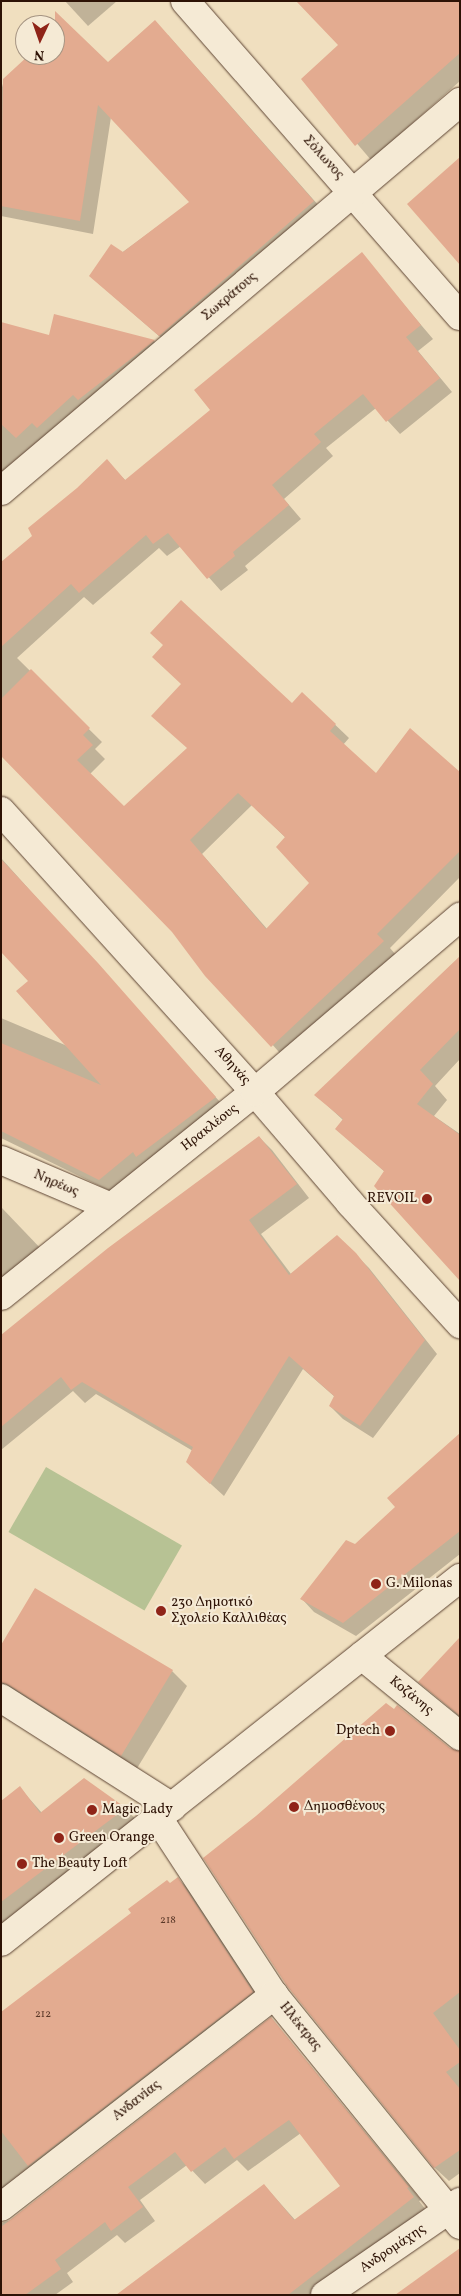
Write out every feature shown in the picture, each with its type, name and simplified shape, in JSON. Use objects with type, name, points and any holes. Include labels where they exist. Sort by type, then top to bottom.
[{"type":"street","name":"Σόλωνος","points":[[185,1],[354,192],[460,316]]},
{"type":"street","name":"Σωκράτους","points":[[1,491],[460,102]]},
{"type":"street","name":"Αθηνάς","points":[[1,811],[256,1092],[350,1203],[460,1324]]},
{"type":"street","name":"Ηρακλέους","points":[[1,1296],[256,1092],[460,917]]},
{"type":"street","name":"Νηρέως","points":[[1,1160],[111,1207]]},
{"type":"street","points":[[1,1942],[460,1578]]},
{"type":"street","name":"Κοζάνης","points":[[362,1656],[460,1736]]},
{"type":"street","points":[[1,1698],[165,1812]]},
{"type":"street","name":"Ηλέκτρας","points":[[165,1812],[274,1995],[456,2212]]},
{"type":"street","name":"Ανδανiας","points":[[1,2207],[274,1995]]},
{"type":"street","name":"Ανδρομάχης","points":[[325,2295],[456,2212]]},
{"type":"green space","points":[[46,1467],[182,1546],[144,1610],[8,1532]]},
{"type":"building","points":[[296,1],[460,1],[460,53],[355,146],[301,79],[338,45]]},
{"type":"building","points":[[155,20],[314,201],[159,336],[89,276],[111,244],[123,252],[189,202],[98,105],[80,221],[1,206],[3,79],[18,65],[65,65],[65,21],[108,62]]},
{"type":"building","points":[[460,157],[460,265],[407,204]]},
{"type":"building","points":[[362,252],[421,325],[406,337],[440,378],[386,422],[363,394],[314,434],[321,442],[272,485],[289,505],[233,552],[235,556],[207,579],[168,533],[153,544],[146,535],[79,593],[71,584],[1,647],[1,562],[32,536],[28,528],[77,488],[107,459],[125,480],[210,410],[194,390]]},
{"type":"building","points":[[54,314],[155,340],[78,400],[73,395],[37,428],[32,423],[16,438],[1,424],[1,322],[49,335]]},
{"type":"building","points":[[181,600],[292,703],[302,692],[336,724],[330,731],[376,773],[410,728],[460,772],[460,851],[377,934],[384,941],[271,1047],[205,976],[172,932],[1,756],[1,699],[31,669],[90,728],[83,735],[93,745],[77,760],[124,806],[187,748],[151,716],[181,684],[152,657],[163,645],[150,633]],"holes":[[[238,793],[285,837],[276,847],[309,883],[266,929],[190,840]]]},
{"type":"building","points":[[1,859],[98,963],[216,1097],[136,1157],[133,1152],[99,1180],[1,1131],[1,1043],[101,1085],[16,991],[28,981],[1,952]]},
{"type":"building","points":[[460,956],[460,1029],[420,1070],[433,1084],[417,1104],[460,1135],[460,1281],[374,1186],[384,1171],[335,1129],[343,1119],[314,1095]]},
{"type":"building","points":[[259,1136],[297,1184],[249,1220],[289,1275],[337,1235],[356,1253],[425,1340],[360,1426],[329,1406],[334,1396],[289,1356],[210,1484],[186,1462],[193,1447],[82,1382],[71,1390],[61,1377],[1,1427],[1,1335],[108,1248]]},
{"type":"building","points":[[460,1433],[460,1531],[343,1623],[300,1599],[346,1540],[355,1544],[395,1507],[387,1498]]},
{"type":"building","points":[[35,1588],[173,1670],[121,1756],[9,1685],[1,1682],[1,1645]]},
{"type":"building","points":[[460,1637],[460,1716],[418,1682]]},
{"type":"building","points":[[386,1703],[394,1709],[397,1705],[450,1748],[460,1751],[460,1992],[433,2013],[460,2050],[460,2062],[446,2072],[460,2089],[460,2150],[434,2168],[287,1986],[203,1858],[256,1816]]},
{"type":"building","points":[[84,1778],[126,1808],[1,1902],[1,1801],[20,1786],[40,1813]]},
{"type":"building","points":[[178,1877],[253,1992],[28,2166],[1,2131],[1,2012],[131,1913],[128,1909],[167,1880],[170,1883]]},
{"type":"building","points":[[271,2017],[409,2187],[407,2188],[414,2197],[288,2295],[116,2295],[264,2184],[294,2220],[340,2186],[289,2120],[234,2159],[225,2147],[191,2172],[175,2152],[128,2187],[143,2207],[111,2231],[105,2222],[55,2260],[61,2269],[25,2295],[1,2295],[1,2227]]},
{"type":"building","points":[[460,2248],[460,2295],[395,2295]]},
{"type":"place","name":"REVOIL","points":[[427,1199]]},
{"type":"place","name":"G. Milonas","points":[[376,1584]]},
{"type":"place","name":"23ο Δημοτικό Σχολείο Καλλιθέας","points":[[161,1611]]},
{"type":"place","name":"Dptech","points":[[390,1731]]},
{"type":"place","name":"Δημοσθένους","points":[[294,1807]]},
{"type":"place","name":"Magic Lady","points":[[92,1810]]},
{"type":"place","name":"Green Orange","points":[[59,1838]]},
{"type":"place","name":"The Beauty Loft","points":[[22,1864]]}]
